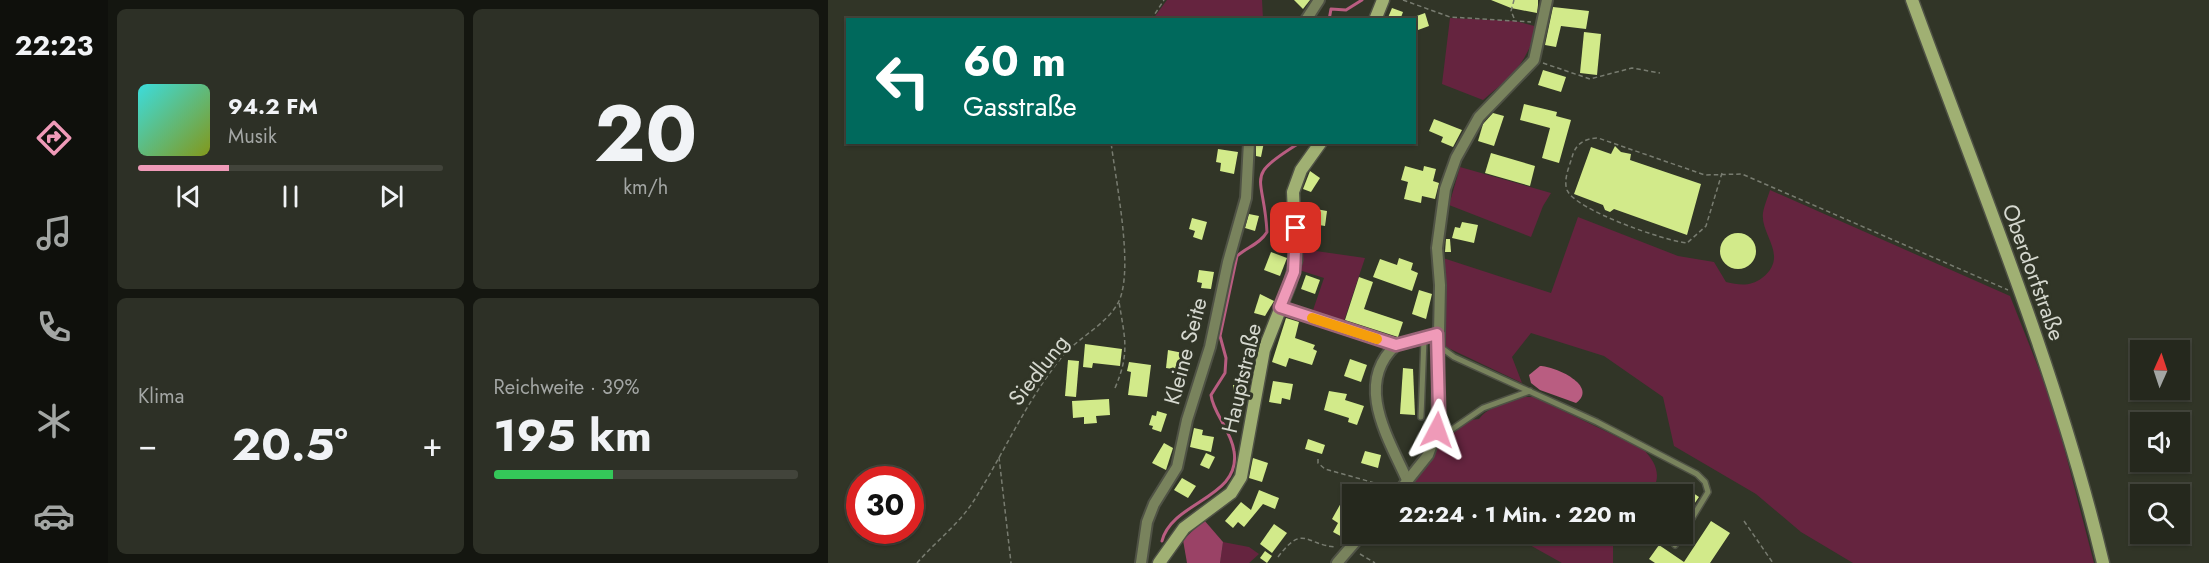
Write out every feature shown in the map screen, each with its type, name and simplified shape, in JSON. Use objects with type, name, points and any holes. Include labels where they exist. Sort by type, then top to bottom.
[{"type":"street","points":[[1307,18],[1319,0]]},
{"type":"street","points":[[1376,18],[1383,0]]},
{"type":"street","points":[[1406,484],[1434,442],[1439,412],[1438,230],[1450,174],[1479,117],[1534,60],[1544,24],[1547,0]]},
{"type":"street","name":"Oberdorfstraße","points":[[1912,0],[2061,406],[2085,488],[2103,563]]},
{"type":"street","name":"Kleine Seite","points":[[1141,563],[1147,522],[1154,504],[1177,467],[1187,420],[1210,347],[1228,262],[1246,198],[1250,144]]},
{"type":"street","name":"Hauptstraße","points":[[1160,563],[1184,528],[1237,486],[1264,350],[1296,260],[1293,192],[1296,181],[1320,144]]},
{"type":"street","points":[[1280,307],[1396,345]]},
{"type":"street","points":[[1400,484],[1375,399],[1378,372],[1387,353],[1396,345],[1425,337],[1437,340]]},
{"type":"street","points":[[1338,563],[1353,544]]},
{"type":"lane","points":[[1421,417],[1425,337]]},
{"type":"lane","points":[[1437,340],[1454,357],[1598,422],[1697,474],[1705,482],[1708,492],[1693,517]]},
{"type":"lane","points":[[1434,442],[1483,408],[1531,391]]},
{"type":"lane","points":[[1419,451],[1421,464]]},
{"type":"path","points":[[1152,18],[1164,0]]},
{"type":"path","points":[[1403,0],[1450,17],[1514,19],[1544,24]]},
{"type":"path","points":[[1514,0],[1511,11],[1514,19]]},
{"type":"path","points":[[1534,60],[1590,79],[1632,68],[1660,73]]},
{"type":"path","points":[[1722,173],[1706,226],[1687,243],[1599,215],[1571,197],[1565,184],[1575,150],[1585,140],[1591,138],[1705,175],[1722,173],[1742,174],[2002,290],[2018,292]]},
{"type":"path","points":[[1111,144],[1121,219],[1124,276],[1119,301],[1126,348],[1123,371],[1115,388]]},
{"type":"path","name":"Siedlung","points":[[917,563],[972,504],[1021,416],[1063,356],[1105,319],[1119,301]]},
{"type":"path","points":[[999,456],[1011,563]]},
{"type":"path","points":[[1318,459],[1318,463],[1325,469],[1383,484]]},
{"type":"path","points":[[1743,521],[1773,563]]},
{"type":"path","points":[[1278,556],[1290,541],[1309,539],[1330,547],[1350,548],[1375,563]]},
{"type":"shaded area","points":[[1167,0],[1262,0],[1263,18],[1154,18]]},
{"type":"shaded area","points":[[1450,18],[1515,21],[1538,27],[1528,51],[1517,68],[1483,100],[1442,84]]},
{"type":"shaded area","points":[[1460,167],[1551,193],[1543,206],[1531,237],[1449,205]]},
{"type":"shaded area","points":[[1770,190],[2010,296],[2053,405],[2094,563],[1853,563],[1801,532],[1756,494],[1674,446],[1663,397],[1604,356],[1531,333],[1512,357],[1522,383],[1444,346],[1443,258],[1551,293],[1578,217],[1678,256],[1714,262],[1726,282],[1749,284],[1762,278],[1774,262],[1772,246],[1763,221]]},
{"type":"shaded area","points":[[1302,249],[1365,258],[1342,327],[1311,316],[1324,278],[1299,270]]},
{"type":"shaded area","points":[[1540,366],[1555,369],[1572,378],[1579,384],[1582,397],[1576,403],[1540,390],[1531,383],[1529,375]]},
{"type":"shaded area","points":[[1525,397],[1534,397],[1643,449],[1655,465],[1656,484],[1409,484],[1435,445],[1445,435],[1466,421],[1479,419],[1488,411]]},
{"type":"shaded area","points":[[1204,520],[1223,542],[1220,563],[1187,563],[1183,540]]},
{"type":"shaded area","points":[[1223,542],[1249,547],[1259,554],[1249,563],[1220,563]]},
{"type":"shaded area","points":[[1528,544],[1614,544],[1613,563],[1562,563]]},
{"type":"building","points":[[1294,0],[1310,0],[1303,9]]},
{"type":"building","points":[[1491,0],[1538,0],[1537,13],[1511,8]]},
{"type":"building","points":[[1553,7],[1589,11],[1586,29],[1561,26],[1556,47],[1545,45]]},
{"type":"building","points":[[1392,8],[1403,12],[1401,18],[1388,18]]},
{"type":"building","points":[[1425,13],[1429,26],[1418,30],[1414,17]]},
{"type":"building","points":[[1584,32],[1601,34],[1597,75],[1580,73]]},
{"type":"building","points":[[1543,70],[1566,77],[1561,92],[1538,85]]},
{"type":"building","points":[[1524,104],[1557,112],[1556,116],[1571,120],[1559,163],[1542,158],[1550,128],[1520,120]]},
{"type":"building","points":[[1493,113],[1504,116],[1494,146],[1478,141],[1483,124]]},
{"type":"building","points":[[1434,119],[1462,130],[1453,147],[1441,142],[1443,137],[1429,131]]},
{"type":"building","points":[[1256,144],[1264,144],[1261,157],[1256,156]]},
{"type":"building","points":[[1615,146],[1621,152],[1631,154],[1630,160],[1701,184],[1687,235],[1614,209],[1610,212],[1605,210],[1603,205],[1574,194],[1591,147],[1611,154]]},
{"type":"building","points":[[1218,149],[1238,152],[1234,174],[1220,171],[1221,163],[1216,162]]},
{"type":"building","points":[[1491,153],[1535,166],[1530,186],[1485,173]]},
{"type":"building","points":[[1405,166],[1423,171],[1424,166],[1436,169],[1433,181],[1439,183],[1435,199],[1422,196],[1421,203],[1404,199],[1408,182],[1401,180]]},
{"type":"building","points":[[1310,171],[1320,178],[1311,192],[1303,189]]},
{"type":"building","points":[[1316,209],[1327,211],[1325,226],[1313,224]]},
{"type":"building","points":[[1249,214],[1259,216],[1255,231],[1245,228]]},
{"type":"building","points":[[1192,218],[1207,222],[1202,240],[1193,237],[1195,231],[1189,229]]},
{"type":"building","points":[[1462,222],[1478,225],[1474,243],[1452,238],[1455,227],[1460,228]]},
{"type":"building","points":[[1738,233],[1750,239],[1756,251],[1750,263],[1738,269],[1726,263],[1720,251],[1726,239]]},
{"type":"building","points":[[1446,239],[1450,239],[1451,252],[1445,252]]},
{"type":"building","points":[[1271,252],[1287,258],[1280,276],[1264,270]]},
{"type":"building","points":[[1399,258],[1413,263],[1411,270],[1418,273],[1412,291],[1373,277],[1380,259],[1397,265]]},
{"type":"building","points":[[1199,270],[1214,272],[1211,289],[1201,288],[1202,283],[1197,282]]},
{"type":"building","points":[[1306,275],[1320,280],[1315,294],[1301,289]]},
{"type":"building","points":[[1359,277],[1373,282],[1364,309],[1403,322],[1398,337],[1345,320]]},
{"type":"building","points":[[1419,290],[1432,294],[1426,319],[1412,314]]},
{"type":"building","points":[[1260,294],[1274,301],[1265,316],[1254,313]]},
{"type":"building","points":[[1286,318],[1299,322],[1295,338],[1315,345],[1313,349],[1317,351],[1312,365],[1289,358],[1286,367],[1272,362]]},
{"type":"building","points":[[1085,344],[1122,349],[1120,366],[1093,363],[1092,368],[1083,367]]},
{"type":"building","points":[[1168,350],[1183,353],[1180,370],[1166,368]]},
{"type":"building","points":[[1350,359],[1367,365],[1361,382],[1344,376]]},
{"type":"building","points":[[1068,360],[1079,361],[1076,397],[1065,396]]},
{"type":"building","points":[[1129,362],[1151,365],[1147,397],[1128,395],[1131,372],[1127,371]]},
{"type":"building","points":[[1403,368],[1413,369],[1415,415],[1400,414]]},
{"type":"building","points":[[1273,381],[1293,384],[1290,400],[1282,398],[1281,404],[1269,402]]},
{"type":"building","points":[[1233,385],[1246,385],[1246,404],[1233,404]]},
{"type":"building","points":[[1329,391],[1347,394],[1345,400],[1364,406],[1357,425],[1348,422],[1349,418],[1324,410]]},
{"type":"building","points":[[1109,399],[1110,415],[1096,416],[1097,423],[1084,424],[1084,417],[1073,418],[1072,401]]},
{"type":"building","points":[[1157,411],[1167,414],[1161,432],[1152,429],[1153,426],[1149,425],[1152,415],[1156,416]]},
{"type":"building","points":[[1194,428],[1203,430],[1202,435],[1214,437],[1211,452],[1190,447]]},
{"type":"building","points":[[1308,439],[1325,445],[1322,454],[1305,449]]},
{"type":"building","points":[[1164,443],[1173,448],[1166,470],[1152,463]]},
{"type":"building","points":[[1365,451],[1381,455],[1378,468],[1361,463]]},
{"type":"building","points":[[1206,453],[1215,457],[1209,469],[1200,465]]},
{"type":"building","points":[[1253,458],[1268,463],[1262,482],[1249,478]]},
{"type":"building","points":[[1182,478],[1196,486],[1188,498],[1174,490]]},
{"type":"building","points":[[1259,490],[1279,498],[1275,509],[1263,504],[1244,527],[1238,522],[1233,528],[1225,521],[1241,502],[1251,510]]},
{"type":"building","points":[[1693,493],[1699,497],[1693,506]]},
{"type":"building","points":[[1342,504],[1342,537],[1333,532],[1338,523],[1332,519]]},
{"type":"building","points":[[1711,521],[1730,533],[1710,563],[1655,563],[1649,559],[1659,545],[1684,562]]},
{"type":"building","points":[[1274,524],[1287,533],[1272,553],[1260,544]]},
{"type":"building","points":[[1265,551],[1272,556],[1267,563],[1260,558]]},
{"type":"waterway","points":[[1329,18],[1331,9],[1346,10],[1362,0]]},
{"type":"waterway","points":[[1162,541],[1168,528],[1179,517],[1217,490],[1228,479],[1234,467],[1232,443],[1212,402],[1211,395],[1225,373],[1226,358],[1220,336],[1237,256],[1261,240],[1267,232],[1261,178],[1270,163],[1298,144]]},
{"type":"slow traffic","points":[[1312,318],[1377,339]]},
{"type":"route","points":[[1296,228],[1294,272],[1280,307],[1396,345],[1437,334],[1439,412],[1437,430]]}]
